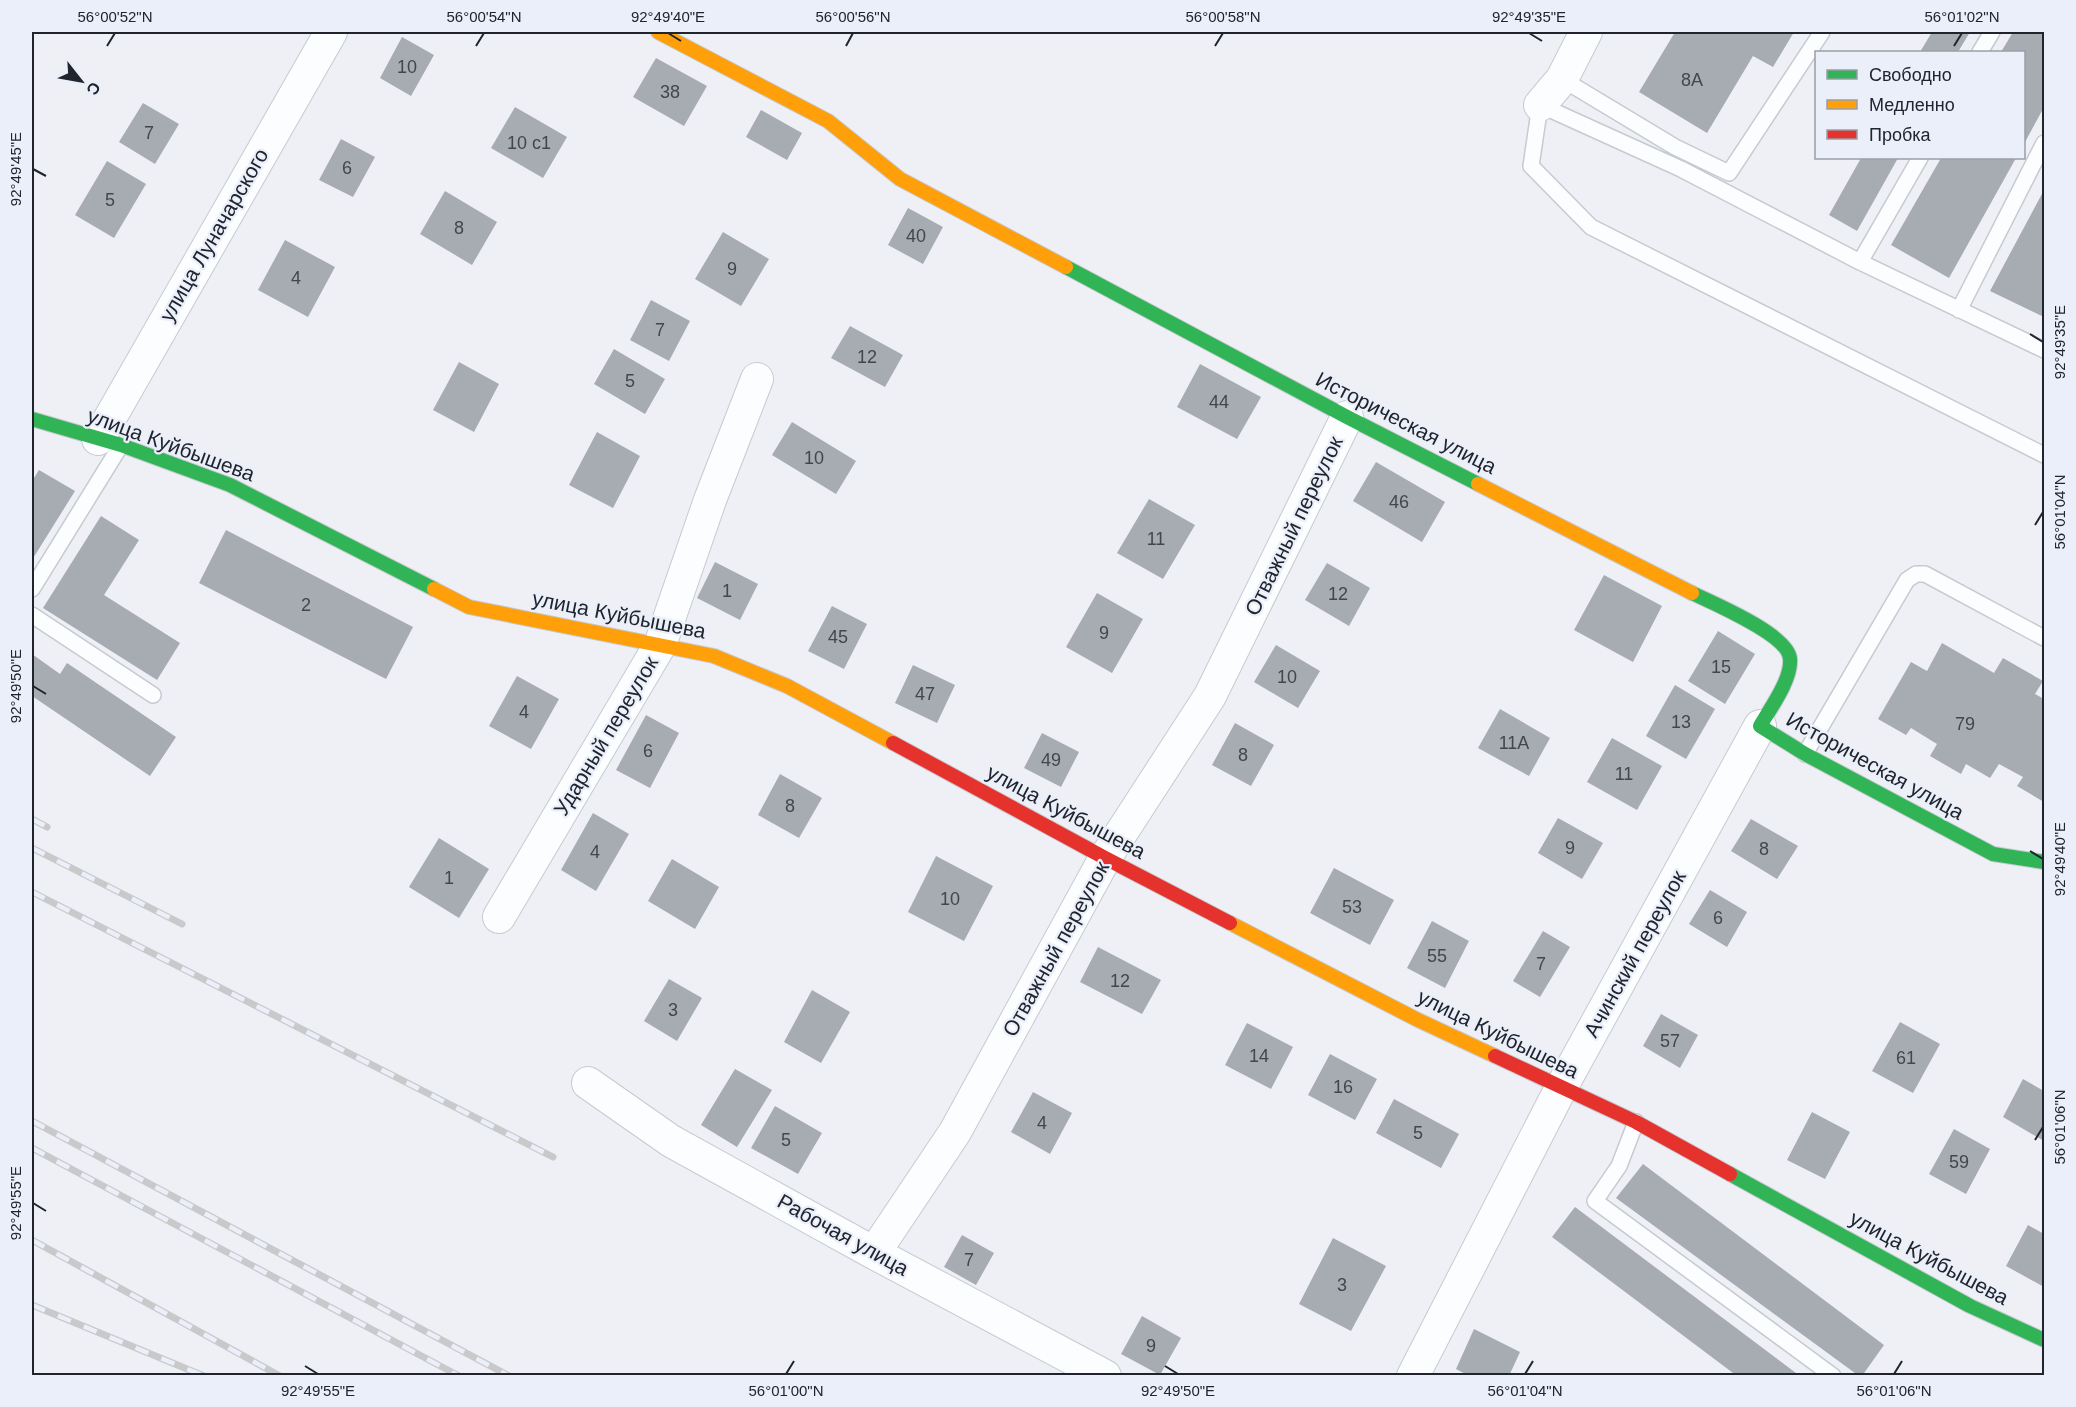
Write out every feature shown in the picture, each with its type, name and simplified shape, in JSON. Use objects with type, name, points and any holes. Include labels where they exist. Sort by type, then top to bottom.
[{"type":"street","name":"улица Луначарского","points":[[109,442],[331,32]]},
{"type":"street","name":"Историческая улица","points":[[658,32],[828,121],[900,179],[1347,417],[1765,630],[1790,654],[1791,669],[1760,726],[1805,754],[1993,854],[2044,862]]},
{"type":"street","points":[[1540,105],[1562,79],[1586,32]]},
{"type":"street","name":"Ударный переулок","points":[[499,916],[660,645],[710,500],[756,379]]},
{"type":"street","name":"Отважный переулок","points":[[874,1253],[955,1132],[1105,858],[1210,696],[1347,417]]},
{"type":"street","name":"улица Куйбышева","points":[[32,419],[109,442],[230,485],[469,607],[714,656],[787,686],[1105,858],[1418,1020],[1636,1122],[1970,1306],[2044,1340]]},
{"type":"street","name":"Ачинский переулок","points":[[1413,1376],[1561,1088],[1760,726]]},
{"type":"street","name":"Рабочая улица","points":[[588,1083],[671,1141],[874,1253],[1105,1376]]},
{"type":"lane","points":[[1562,79],[1675,147],[1729,173],[1822,32]]},
{"type":"lane","points":[[1981,51],[1992,32]]},
{"type":"lane","points":[[2044,350],[1860,262],[1681,169],[1540,105],[1532,166],[1591,227],[2044,455]]},
{"type":"lane","points":[[1959,310],[2044,143]]},
{"type":"lane","points":[[1860,262],[1919,159]]},
{"type":"lane","points":[[32,589],[109,442]]},
{"type":"lane","points":[[1805,754],[1907,580],[1916,574],[1925,574],[2044,638]]},
{"type":"lane","points":[[32,615],[153,695]]},
{"type":"lane","points":[[1636,1122],[1619,1166],[1595,1201],[1833,1376]]},
{"type":"building","points":[[1675,32],[1794,32],[1773,67],[1753,56],[1707,133],[1639,92]]},
{"type":"building","points":[[1932,32],[1970,32],[1959,51],[1921,51]]},
{"type":"building","points":[[2013,32],[2044,32],[2044,107],[2025,142],[2025,51],[2002,51]]},
{"type":"building","points":[[402,37],[434,55],[411,96],[380,78]]},
{"type":"building","points":[[656,58],[707,86],[684,126],[633,97]]},
{"type":"building","points":[[143,103],[179,124],[155,164],[119,142]]},
{"type":"building","points":[[515,107],[567,137],[543,178],[491,148]]},
{"type":"building","points":[[761,110],[802,133],[787,160],[746,137]]},
{"type":"building","points":[[341,139],[375,157],[353,197],[319,180]]},
{"type":"building","points":[[1860,159],[1897,159],[1857,231],[1829,215]]},
{"type":"building","points":[[1940,159],[2015,159],[1949,278],[1891,245]]},
{"type":"building","points":[[107,161],[146,184],[114,238],[75,215]]},
{"type":"building","points":[[2044,190],[2044,317],[1990,291]]},
{"type":"building","points":[[445,191],[497,222],[472,265],[420,234]]},
{"type":"building","points":[[908,208],[943,227],[923,264],[888,245]]},
{"type":"building","points":[[723,232],[769,259],[741,306],[695,279]]},
{"type":"building","points":[[285,240],[335,267],[308,317],[258,290]]},
{"type":"building","points":[[651,300],[690,321],[669,361],[630,340]]},
{"type":"building","points":[[850,326],[903,355],[885,387],[831,358]]},
{"type":"building","points":[[614,349],[665,379],[645,414],[594,384]]},
{"type":"building","points":[[459,362],[499,384],[474,432],[433,410]]},
{"type":"building","points":[[1200,364],[1261,397],[1237,439],[1177,407]]},
{"type":"building","points":[[792,422],[856,461],[836,494],[772,455]]},
{"type":"building","points":[[597,432],[640,456],[613,508],[569,485]]},
{"type":"building","points":[[1376,462],[1445,502],[1422,542],[1353,501]]},
{"type":"building","points":[[39,470],[75,491],[32,560],[32,481]]},
{"type":"building","points":[[1149,499],[1195,525],[1163,579],[1117,553]]},
{"type":"building","points":[[101,516],[139,540],[104,595],[180,643],[157,680],[43,608]]},
{"type":"building","points":[[226,530],[413,627],[386,679],[199,583]]},
{"type":"building","points":[[715,562],[758,584],[740,620],[697,598]]},
{"type":"building","points":[[1327,563],[1370,588],[1349,626],[1305,600]]},
{"type":"building","points":[[1604,575],[1662,606],[1633,662],[1574,630]]},
{"type":"building","points":[[1097,593],[1143,619],[1112,673],[1066,647]]},
{"type":"building","points":[[832,606],[867,624],[844,669],[808,651]]},
{"type":"building","points":[[1718,631],[1755,654],[1725,704],[1688,681]]},
{"type":"building","points":[[1942,643],[1994,673],[2003,658],[2043,681],[2035,694],[2044,699],[2044,802],[2017,786],[2023,777],[1999,764],[1990,778],[1966,764],[1961,774],[1930,756],[1937,744],[1911,728],[1906,735],[1878,719],[1911,662],[1927,671]]},
{"type":"building","points":[[1276,645],[1320,671],[1298,708],[1254,682]]},
{"type":"building","points":[[32,654],[60,674],[67,663],[176,737],[150,776],[32,696]]},
{"type":"building","points":[[913,665],[955,685],[937,723],[895,703]]},
{"type":"building","points":[[517,676],[559,699],[531,749],[489,726]]},
{"type":"building","points":[[1675,685],[1715,709],[1686,759],[1646,736]]},
{"type":"building","points":[[1500,709],[1550,738],[1529,776],[1478,748]]},
{"type":"building","points":[[646,715],[679,733],[650,788],[616,770]]},
{"type":"building","points":[[1235,723],[1274,745],[1251,786],[1212,765]]},
{"type":"building","points":[[1042,733],[1079,752],[1061,787],[1024,768]]},
{"type":"building","points":[[1612,738],[1662,766],[1637,810],[1587,782]]},
{"type":"building","points":[[780,774],[822,798],[799,838],[758,815]]},
{"type":"building","points":[[593,813],[629,834],[596,891],[561,870]]},
{"type":"building","points":[[1558,818],[1603,843],[1582,879],[1538,853]]},
{"type":"building","points":[[1751,819],[1798,846],[1777,879],[1731,851]]},
{"type":"building","points":[[439,838],[489,869],[459,918],[409,887]]},
{"type":"building","points":[[936,856],[993,886],[964,941],[908,912]]},
{"type":"building","points":[[672,859],[719,887],[695,929],[648,901]]},
{"type":"building","points":[[1334,868],[1394,900],[1370,945],[1310,913]]},
{"type":"building","points":[[1710,890],[1747,912],[1727,947],[1689,924]]},
{"type":"building","points":[[1432,921],[1469,941],[1445,988],[1407,968]]},
{"type":"building","points":[[1543,931],[1570,947],[1540,997],[1513,981]]},
{"type":"building","points":[[1098,947],[1161,980],[1142,1014],[1080,982]]},
{"type":"building","points":[[669,979],[702,998],[677,1041],[644,1021]]},
{"type":"building","points":[[812,990],[850,1012],[821,1063],[784,1042]]},
{"type":"building","points":[[1661,1014],[1698,1035],[1680,1068],[1643,1046]]},
{"type":"building","points":[[1900,1022],[1940,1044],[1913,1093],[1872,1071]]},
{"type":"building","points":[[1247,1023],[1293,1047],[1271,1089],[1225,1065]]},
{"type":"building","points":[[1330,1054],[1377,1079],[1355,1120],[1308,1095]]},
{"type":"building","points":[[735,1069],[772,1090],[737,1147],[701,1125]]},
{"type":"building","points":[[2023,1079],[2044,1091],[2044,1141],[2003,1117]]},
{"type":"building","points":[[1033,1092],[1072,1113],[1050,1154],[1011,1132]]},
{"type":"building","points":[[1394,1099],[1459,1134],[1441,1168],[1376,1133]]},
{"type":"building","points":[[775,1106],[822,1133],[798,1174],[751,1148]]},
{"type":"building","points":[[1812,1112],[1850,1132],[1825,1179],[1787,1160]]},
{"type":"building","points":[[1954,1129],[1990,1149],[1966,1194],[1929,1174]]},
{"type":"building","points":[[1643,1164],[1884,1345],[1862,1376],[1616,1198]]},
{"type":"building","points":[[1575,1207],[1800,1376],[1737,1376],[1552,1237]]},
{"type":"building","points":[[2028,1225],[2044,1234],[2044,1287],[2006,1266]]},
{"type":"building","points":[[962,1235],[994,1253],[976,1285],[944,1267]]},
{"type":"building","points":[[1333,1238],[1386,1266],[1351,1331],[1299,1304]]},
{"type":"building","points":[[1142,1316],[1181,1338],[1160,1375],[1121,1354]]},
{"type":"building","points":[[1474,1329],[1520,1352],[1509,1376],[1469,1376],[1456,1369]]},
{"type":"railway","points":[[32,819],[47,827]]},
{"type":"railway","points":[[32,848],[182,924]]},
{"type":"railway","points":[[32,892],[553,1157]]},
{"type":"railway","points":[[32,1121],[509,1376]]},
{"type":"railway","points":[[32,1148],[459,1376]]},
{"type":"railway","points":[[32,1240],[280,1376]]},
{"type":"railway","points":[[32,1305],[204,1376]]},
{"type":"traffic: fast","points":[[1066,267],[1478,484]]},
{"type":"traffic: fast","points":[[32,419],[121,445],[230,485],[434,589]]},
{"type":"traffic: fast","points":[[1692,593],[1764,630],[1786,650],[1790,659],[1788,676],[1780,694],[1760,726],[1805,754],[1993,854],[2044,862]]},
{"type":"traffic: fast","points":[[1730,1174],[1970,1306],[2044,1340]]},
{"type":"traffic: slow","points":[[658,32],[828,121],[900,179],[1066,267]]},
{"type":"traffic: slow","points":[[1478,484],[1692,593]]},
{"type":"traffic: slow","points":[[434,589],[469,607],[714,656],[787,686],[893,743]]},
{"type":"traffic: slow","points":[[1230,923],[1418,1020],[1495,1056]]},
{"type":"traffic: jam","points":[[893,743],[1230,923]]},
{"type":"traffic: jam","points":[[1495,1056],[1636,1122],[1730,1174]]}]
